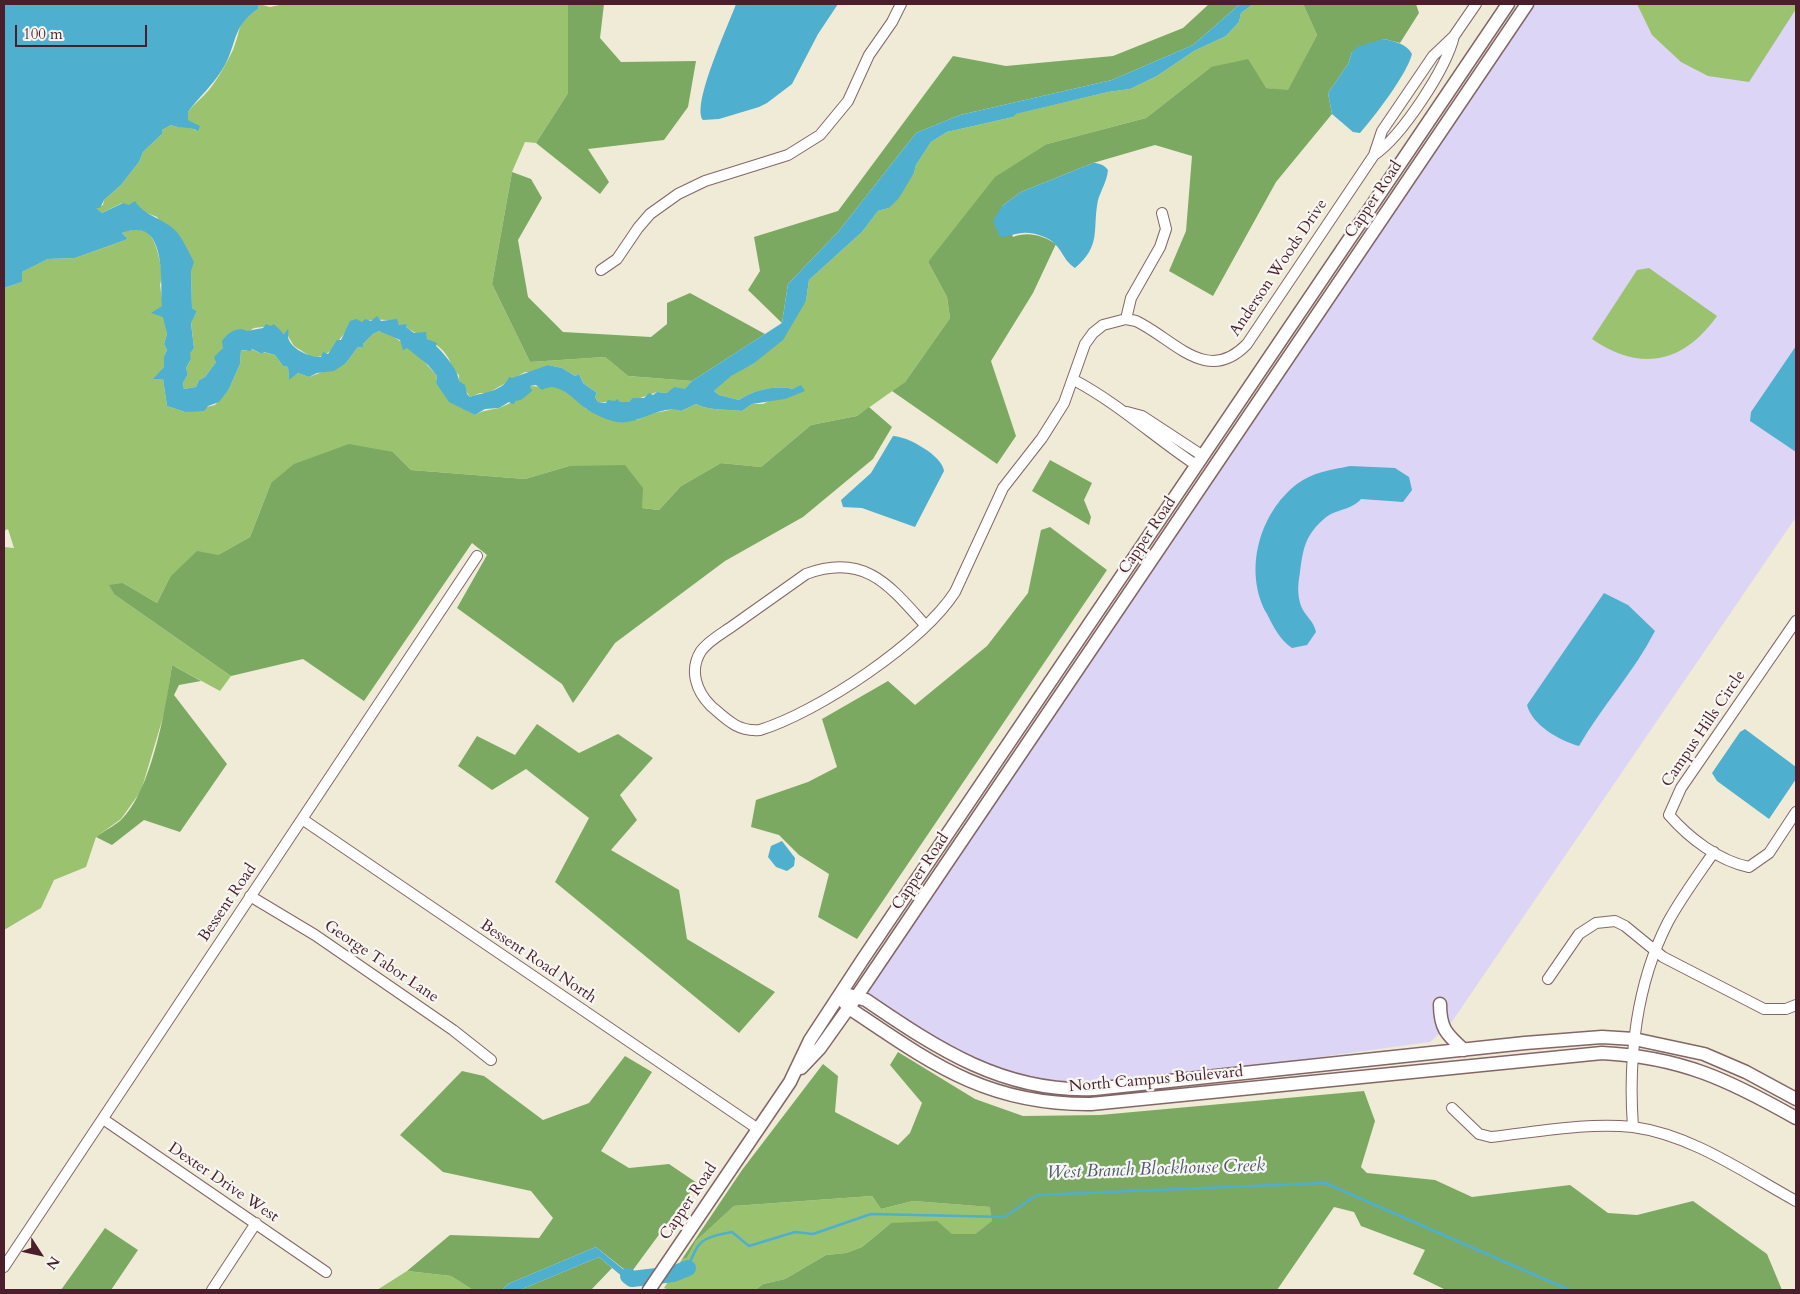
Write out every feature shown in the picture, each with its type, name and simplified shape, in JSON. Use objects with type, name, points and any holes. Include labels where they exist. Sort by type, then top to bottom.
[{"type":"street","points":[[601,270],[617,259],[650,214],[678,194],[705,182],[788,154],[820,135],[848,101],[869,55],[892,22],[901,4]]},
{"type":"street","name":"Anderson Woods Drive","points":[[1126,319],[1149,327],[1193,356],[1206,362],[1227,359],[1238,353],[1247,344],[1374,155],[1382,131],[1433,56],[1454,36],[1476,4]]},
{"type":"street","name":"Capper Road","points":[[790,1082],[810,1040],[839,995],[1508,4]]},
{"type":"street","name":"Capper Road","points":[[650,1290],[790,1082],[820,1048],[858,996],[1527,4]]},
{"type":"street","points":[[926,626],[892,589],[875,576],[842,566],[819,569],[806,574],[709,643],[696,660],[694,674],[702,698],[731,724],[750,731],[760,730],[836,692],[896,651],[926,626],[948,604],[955,592],[1002,488],[1042,438],[1064,403],[1074,380],[1085,344],[1093,333],[1114,320],[1126,319],[1132,298],[1160,247],[1166,229],[1162,214]]},
{"type":"street","points":[[1074,380],[1101,394],[1127,412],[1138,424],[1166,445],[1200,460]]},
{"type":"street","points":[[1127,412],[1142,416],[1172,435],[1200,460]]},
{"type":"street","points":[[1166,445],[1172,435]]},
{"type":"street","name":"Bessent Road","points":[[4,1267],[477,556]]},
{"type":"street","name":"Campus Hills Circle","points":[[1796,621],[1681,788],[1669,815],[1688,834],[1714,852],[1736,864],[1749,867],[1768,853],[1796,812]]},
{"type":"street","name":"Bessent Road North","points":[[302,819],[758,1129]]},
{"type":"street","points":[[1633,1128],[1632,1055],[1642,994],[1655,951],[1668,922],[1714,852]]},
{"type":"street","name":"George Tabor Lane","points":[[250,896],[322,940],[454,1030],[491,1060]]},
{"type":"street","points":[[1548,980],[1579,934],[1596,922],[1615,921],[1663,957],[1764,1009],[1786,1009],[1796,1005]]},
{"type":"street","name":"North Campus Boulevard","points":[[839,995],[858,996],[958,1059],[1019,1082],[1040,1086],[1077,1090],[1602,1037],[1634,1039],[1704,1054],[1746,1072],[1796,1099]]},
{"type":"street","name":"North Campus Boulevard","points":[[839,995],[849,1008],[944,1070],[974,1083],[1035,1102],[1081,1104],[1210,1094],[1582,1054],[1632,1055],[1665,1060],[1709,1073],[1746,1090],[1796,1118]]},
{"type":"street","points":[[1440,1004],[1440,1020],[1446,1034],[1464,1050]]},
{"type":"street","points":[[1207,1077],[1210,1094]]},
{"type":"street","points":[[1014,1096],[1019,1082]]},
{"type":"street","points":[[1452,1108],[1479,1134],[1491,1137],[1582,1127],[1633,1128],[1669,1136],[1701,1148],[1796,1201]]},
{"type":"street","name":"Dexter Drive West","points":[[103,1119],[326,1272]]},
{"type":"street","points":[[212,1290],[256,1223]]},
{"type":"shaded area","points":[[1527,4],[1796,4],[1796,517],[1451,1023],[1430,1042],[1078,1090],[1029,1081],[957,1057],[862,991]]},
{"type":"green space","points":[[259,4],[270,7],[284,4],[568,4],[568,93],[536,143],[525,142],[512,172],[492,284],[530,362],[605,357],[628,376],[692,381],[685,390],[667,393],[657,392],[629,402],[598,402],[595,397],[597,393],[583,383],[579,374],[575,376],[562,368],[548,365],[534,372],[525,372],[488,393],[480,393],[470,397],[459,381],[459,375],[438,346],[406,327],[408,324],[402,326],[392,321],[381,320],[368,320],[352,326],[334,348],[326,354],[313,358],[294,346],[288,336],[271,326],[254,328],[223,348],[216,362],[205,377],[199,380],[196,387],[184,389],[183,383],[188,374],[186,368],[191,359],[189,353],[194,348],[191,322],[197,311],[192,308],[191,271],[157,217],[122,203],[102,213],[95,208],[103,205],[104,200],[121,185],[139,162],[143,152],[162,134],[162,130],[171,125],[197,131],[188,120],[188,112],[216,81],[233,50],[242,23],[258,9]]},
{"type":"green space","points":[[568,4],[604,4],[600,38],[621,62],[696,61],[688,107],[664,140],[588,149],[609,182],[600,194],[536,143],[568,93]]},
{"type":"green space","points":[[1209,4],[1240,4],[1193,45],[1112,80],[960,115],[916,133],[838,232],[788,284],[782,323],[748,290],[760,271],[754,237],[838,211],[953,56],[1006,66],[1113,56],[1183,28]]},
{"type":"green space","points":[[1253,4],[1303,4],[1317,35],[1288,91],[1266,88],[1211,67],[1146,118],[1047,144],[928,262],[947,297],[950,318],[905,382],[857,416],[811,425],[761,467],[721,463],[681,486],[659,510],[642,508],[569,466],[525,479],[411,470],[393,452],[271,483],[250,537],[218,555],[170,577],[157,603],[123,583],[115,595],[231,676],[220,691],[172,665],[166,707],[141,791],[121,819],[96,837],[86,867],[54,880],[41,908],[4,930],[4,547],[14,548],[8,529],[4,531],[4,288],[22,282],[22,272],[48,259],[75,258],[128,239],[122,233],[131,230],[145,231],[156,246],[160,262],[162,276],[160,285],[167,334],[164,344],[167,350],[164,356],[164,367],[154,379],[163,379],[167,406],[185,412],[215,405],[229,389],[240,364],[241,350],[247,351],[251,349],[262,354],[263,352],[275,355],[283,366],[288,367],[289,379],[298,373],[309,377],[346,363],[358,347],[364,348],[363,344],[379,331],[395,338],[411,349],[437,376],[436,383],[444,392],[459,405],[475,415],[499,408],[511,402],[531,390],[530,386],[559,388],[575,398],[586,409],[637,420],[654,413],[675,409],[681,411],[696,404],[712,409],[742,411],[752,404],[763,404],[793,389],[765,389],[739,400],[719,395],[714,391],[731,375],[753,364],[806,301],[809,280],[862,232],[878,211],[889,208],[914,173],[916,165],[931,142],[947,132],[1108,92],[1130,89],[1157,76],[1194,51],[1226,36],[1239,22],[1241,13]]},
{"type":"green space","points":[[1303,4],[1416,4],[1419,13],[1400,43],[1384,39],[1352,52],[1348,64],[1328,93],[1332,114],[1276,182],[1213,296],[1169,271],[1186,231],[1192,156],[1155,145],[1093,163],[1021,192],[1002,206],[1013,237],[1029,234],[1046,238],[1056,244],[1033,293],[991,361],[1016,436],[997,464],[892,391],[905,382],[950,318],[947,297],[928,262],[995,177],[1047,144],[1146,118],[1211,67],[1248,59],[1266,88],[1288,90],[1317,35]]},
{"type":"green space","points":[[1637,4],[1796,4],[1796,9],[1749,82],[1708,76],[1681,62],[1652,35]]},
{"type":"green space","points":[[512,172],[531,179],[542,198],[518,240],[528,297],[563,332],[651,337],[667,324],[667,303],[690,293],[765,334],[692,381],[628,376],[605,357],[530,362],[492,284]]},
{"type":"green space","points":[[1649,268],[1717,316],[1704,332],[1690,344],[1675,353],[1660,358],[1644,359],[1627,356],[1592,339],[1637,270]]},
{"type":"green space","points":[[869,407],[892,427],[873,459],[803,517],[725,561],[615,643],[573,703],[562,684],[457,608],[487,555],[472,543],[364,701],[303,659],[231,676],[115,595],[109,585],[123,583],[157,603],[170,577],[197,551],[218,555],[250,537],[271,483],[294,464],[349,444],[393,452],[411,470],[525,479],[569,466],[625,465],[643,488],[642,508],[659,510],[681,486],[721,463],[761,467],[811,425],[857,416]]},
{"type":"green space","points":[[1050,460],[1092,483],[1084,500],[1091,517],[1089,525],[1032,491]]},
{"type":"green space","points":[[1050,527],[1107,570],[857,939],[818,917],[829,874],[799,855],[779,835],[751,827],[756,800],[808,782],[837,767],[822,719],[888,681],[915,705],[987,646],[1028,593],[1041,530]]},
{"type":"green space","points":[[172,665],[201,681],[179,685],[174,695],[227,764],[180,832],[144,820],[112,845],[96,837],[121,820],[132,806],[141,789],[156,747]]},
{"type":"green space","points":[[537,724],[579,753],[618,734],[653,758],[620,795],[637,820],[611,850],[679,890],[687,939],[775,992],[739,1033],[555,882],[589,818],[526,769],[492,790],[458,766],[477,736],[515,755]]},
{"type":"green space","points":[[898,1052],[975,1099],[1023,1116],[1100,1115],[1364,1091],[1375,1121],[1361,1167],[1367,1173],[1435,1180],[1472,1197],[1570,1185],[1608,1213],[1637,1215],[1693,1201],[1767,1254],[1782,1290],[1446,1290],[1413,1274],[1425,1250],[1361,1226],[1354,1212],[1334,1207],[1277,1290],[755,1290],[763,1284],[785,1279],[826,1255],[846,1253],[862,1247],[891,1223],[937,1221],[952,1234],[975,1234],[992,1221],[990,1207],[913,1201],[881,1209],[872,1196],[734,1206],[696,1241],[687,1258],[682,1259],[742,1170],[823,1064],[838,1076],[835,1112],[898,1145],[910,1133],[922,1103],[890,1065]]},
{"type":"green space","points":[[625,1056],[652,1072],[601,1151],[629,1168],[669,1164],[697,1183],[630,1274],[596,1247],[508,1284],[502,1290],[473,1290],[451,1276],[407,1271],[450,1235],[539,1238],[553,1218],[531,1191],[443,1172],[400,1135],[462,1071],[484,1076],[543,1120],[589,1103]]},
{"type":"green space","points":[[872,1196],[881,1209],[913,1201],[991,1207],[993,1221],[975,1234],[952,1234],[891,1223],[862,1247],[846,1253],[826,1255],[785,1279],[763,1284],[755,1290],[669,1290],[664,1288],[682,1259],[687,1258],[696,1241],[734,1206]]},
{"type":"green space","points":[[105,1228],[138,1250],[111,1290],[61,1290]]},
{"type":"green space","points":[[599,1257],[612,1268],[591,1290],[520,1290]]},
{"type":"green space","points":[[407,1271],[451,1276],[473,1290],[377,1290]]},
{"type":"water","points":[[4,4],[259,4],[258,9],[249,16],[239,30],[222,70],[188,112],[188,120],[200,126],[198,131],[171,125],[162,130],[162,134],[143,152],[139,162],[121,185],[104,200],[100,208],[96,208],[102,213],[123,203],[129,205],[135,201],[148,214],[176,231],[194,262],[191,271],[192,308],[197,311],[191,323],[194,348],[190,353],[191,359],[186,368],[188,374],[183,383],[184,389],[196,387],[199,380],[205,377],[216,362],[214,357],[223,348],[222,341],[227,335],[236,330],[247,331],[263,328],[266,324],[271,326],[274,324],[284,334],[288,329],[288,337],[297,349],[307,354],[321,357],[323,352],[328,354],[337,340],[341,340],[350,321],[356,319],[362,322],[365,319],[371,321],[377,316],[381,321],[397,319],[399,325],[408,324],[406,327],[414,333],[426,332],[427,339],[437,343],[436,346],[457,373],[459,381],[465,385],[467,394],[470,397],[497,389],[509,377],[512,378],[548,365],[562,368],[575,376],[579,374],[583,383],[597,393],[595,397],[598,402],[606,403],[608,400],[615,401],[617,399],[620,402],[629,402],[633,398],[644,398],[649,393],[653,395],[657,392],[667,393],[674,387],[685,389],[692,381],[782,323],[788,284],[838,232],[916,133],[960,115],[1112,80],[1193,45],[1240,4],[1253,4],[1241,13],[1239,22],[1226,36],[1194,51],[1157,76],[1130,89],[1108,92],[947,132],[931,142],[916,165],[914,173],[899,198],[889,208],[878,211],[862,232],[809,280],[806,301],[783,340],[753,364],[731,376],[714,391],[719,395],[739,400],[758,391],[772,388],[793,389],[801,385],[805,391],[785,399],[752,404],[742,411],[712,409],[696,404],[681,411],[665,410],[625,422],[613,421],[596,414],[560,389],[548,388],[542,390],[536,385],[530,386],[532,391],[521,400],[515,401],[515,403],[509,402],[499,408],[485,409],[475,415],[449,402],[436,383],[437,376],[428,365],[407,348],[403,350],[400,340],[379,331],[363,344],[364,348],[358,347],[346,363],[334,371],[317,373],[309,377],[298,373],[289,380],[288,367],[283,366],[275,355],[264,352],[262,354],[252,349],[250,351],[241,350],[240,364],[229,389],[219,402],[208,406],[204,411],[185,412],[167,406],[163,379],[153,379],[164,367],[164,356],[167,350],[164,344],[167,334],[163,317],[151,313],[162,306],[161,267],[154,242],[147,233],[137,230],[122,233],[128,239],[75,258],[48,259],[22,272],[22,282],[4,288]]},
{"type":"water","points":[[736,4],[838,4],[818,34],[792,84],[759,107],[719,119],[703,120],[701,112],[702,98],[706,82]]},
{"type":"water","points":[[1384,39],[1403,45],[1412,54],[1404,72],[1382,106],[1360,133],[1353,132],[1332,114],[1328,93],[1348,64],[1352,52],[1359,46]]},
{"type":"water","points":[[1093,163],[1100,164],[1108,170],[1098,200],[1093,244],[1083,260],[1075,268],[1055,244],[1045,237],[1020,233],[1000,237],[993,221],[1002,206],[1021,192]]},
{"type":"water","points":[[1796,346],[1796,452],[1750,421],[1751,412]]},
{"type":"water","points":[[893,436],[907,439],[931,453],[938,459],[944,471],[915,527],[862,508],[843,507],[841,500],[871,473]]},
{"type":"water","points":[[1350,466],[1395,468],[1409,477],[1412,490],[1403,502],[1361,499],[1353,505],[1329,515],[1313,530],[1304,549],[1298,589],[1301,606],[1316,632],[1307,645],[1292,648],[1277,632],[1260,598],[1256,580],[1256,562],[1264,527],[1284,496],[1297,484],[1316,474]]},
{"type":"water","points":[[1604,593],[1628,605],[1655,631],[1647,646],[1579,746],[1548,731],[1535,719],[1527,705]]},
{"type":"water","points":[[1745,729],[1796,767],[1796,779],[1769,819],[1717,781],[1712,773],[1740,732]]},
{"type":"water","points":[[782,841],[795,858],[794,866],[787,871],[776,867],[768,857],[771,846]]},
{"type":"water","points":[[596,1247],[629,1274],[650,1276],[644,1284],[630,1283],[599,1257],[520,1290],[502,1290],[508,1284]]},
{"type":"waterway","name":"West Branch Blockhouse Creek","points":[[688,1268],[698,1245],[702,1241],[732,1232],[749,1246],[795,1232],[813,1234],[871,1214],[1005,1217],[1037,1195],[1325,1183],[1569,1290]]},
{"type":"waterway","name":"West Branch Blockhouse Creek","points":[[628,1276],[632,1279],[673,1274],[688,1268]]}]
